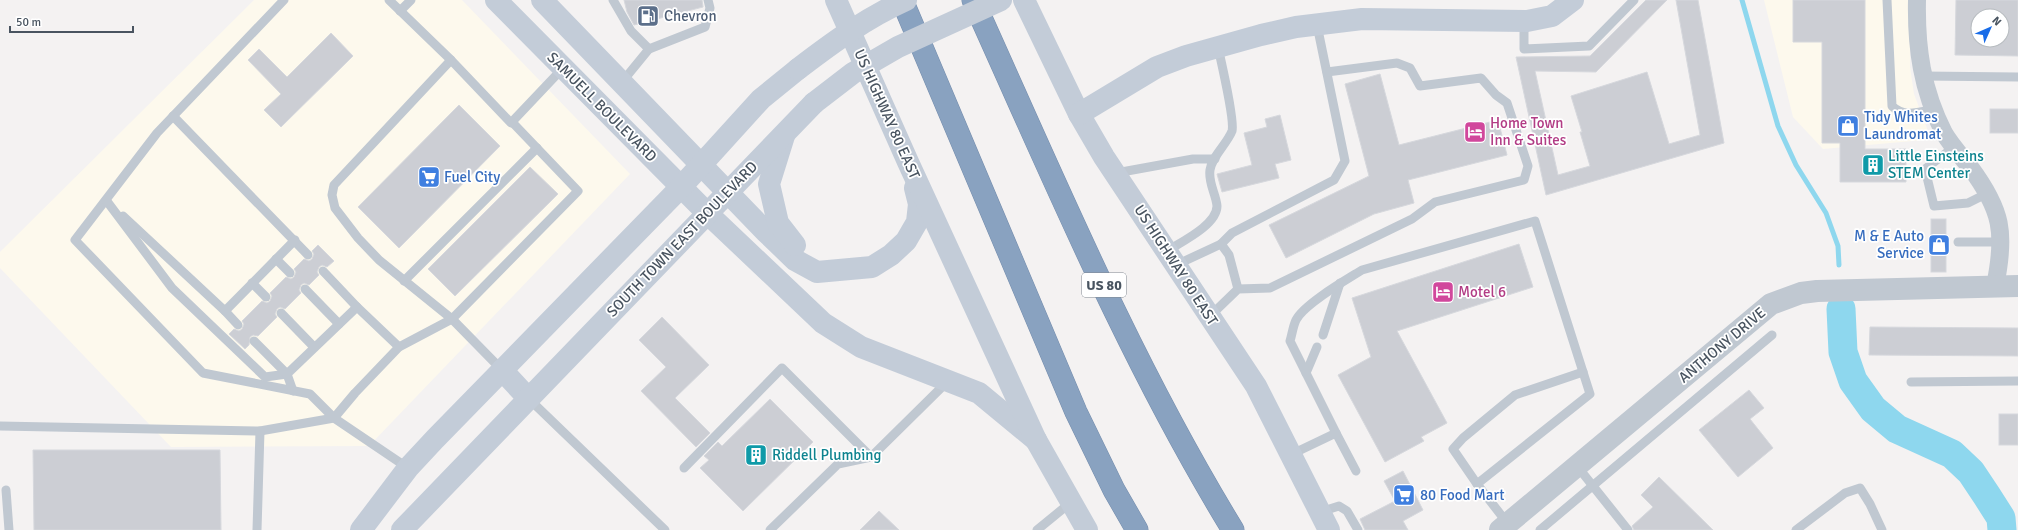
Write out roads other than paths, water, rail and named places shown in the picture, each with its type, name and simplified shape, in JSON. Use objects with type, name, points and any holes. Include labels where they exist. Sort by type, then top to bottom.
[{"type":"highway","points":[[902,0],[1076,412],[1114,490],[1137,530]]},
{"type":"highway","name":"US 80","points":[[973,0],[1090,256],[1152,386],[1196,469],[1233,530]]},
{"type":"main road","name":"SAMUELL BOULEVARD","points":[[496,0],[708,214],[823,323],[862,347],[979,393],[1036,440]]},
{"type":"main road","name":"US HIGHWAY 80 EAST","points":[[836,0],[908,162],[1036,440],[1070,503],[1087,530]]},
{"type":"main road","points":[[361,530],[408,468],[681,186],[761,99],[840,38],[884,10],[906,0]]},
{"type":"main road","name":"SOUTH TOWN EAST BOULEVARD","points":[[402,530],[814,103],[853,73],[898,46],[1001,0]]},
{"type":"main road","name":"US HIGHWAY 80 EAST","points":[[1024,0],[1080,114],[1115,174],[1256,386],[1324,521]]},
{"type":"main road","points":[[1080,114],[1157,67],[1186,56],[1261,35],[1362,19],[1524,21],[1552,16],[1573,0]]},
{"type":"main road","name":"SAMUELL BOULEVARD","points":[[549,2],[622,82],[728,193],[795,260],[817,272],[872,266],[891,255],[906,241],[917,222],[919,204],[908,162]]},
{"type":"main road","points":[[785,133],[770,184],[778,223],[800,251],[838,269]]},
{"type":"main road","points":[[502,370],[528,398]]},
{"type":"street","points":[[1917,0],[1917,30],[1925,86],[1945,134],[1994,203],[2000,229],[2001,259],[1994,286]]},
{"type":"street","name":"ANTHONY DRIVE","points":[[1504,527],[1771,304],[1801,293],[1816,291],[2018,286]]},
{"type":"lane","points":[[284,0],[157,133],[75,240],[203,373],[310,394],[334,418],[408,468]]},
{"type":"lane","points":[[0,426],[260,431],[334,418],[354,393],[399,347],[452,319],[578,191],[451,60],[389,0]]},
{"type":"lane","points":[[400,11],[411,0]]},
{"type":"lane","points":[[613,0],[631,31],[649,50]]},
{"type":"lane","points":[[622,82],[649,50],[705,28],[710,8],[708,0]]},
{"type":"lane","points":[[1524,21],[1524,49],[1589,46],[1634,0]]},
{"type":"lane","points":[[1887,0],[1892,106],[1898,112],[1905,114],[1934,109]]},
{"type":"lane","points":[[1172,258],[1221,244],[1232,233],[1334,180],[1345,161],[1317,25]]},
{"type":"lane","points":[[1172,258],[1212,219],[1217,206],[1210,178],[1210,169],[1233,127],[1218,47]]},
{"type":"lane","points":[[451,60],[334,185],[332,195],[335,208],[344,223],[379,260],[452,319],[502,370]]},
{"type":"lane","points":[[1209,317],[1238,289],[1270,288],[1412,219],[1435,202],[1524,180],[1528,166],[1507,103],[1496,95],[1481,78],[1420,86],[1410,68],[1397,63],[1327,72]]},
{"type":"lane","points":[[512,122],[563,68]]},
{"type":"lane","points":[[1923,76],[2018,77]]},
{"type":"lane","points":[[173,116],[308,255]]},
{"type":"lane","points":[[1954,147],[1925,169],[1934,206],[1968,203],[1988,193]]},
{"type":"lane","points":[[404,281],[537,148]]},
{"type":"lane","points":[[1115,174],[1193,159],[1215,159]]},
{"type":"lane","points":[[106,200],[225,311],[238,325]]},
{"type":"lane","points":[[106,200],[176,292],[265,377],[287,374],[357,307]]},
{"type":"lane","points":[[1356,471],[1290,341],[1296,319],[1315,301],[1340,283],[1362,270],[1535,221],[1590,394],[1477,484]]},
{"type":"lane","points":[[225,311],[295,240]]},
{"type":"lane","points":[[1958,242],[2000,242]]},
{"type":"lane","points":[[1221,244],[1229,255],[1238,289]]},
{"type":"lane","points":[[276,259],[290,273]]},
{"type":"lane","points":[[323,271],[357,307],[399,347]]},
{"type":"lane","points":[[252,283],[266,297]]},
{"type":"lane","points":[[1323,335],[1340,283]]},
{"type":"lane","points":[[305,289],[339,324]]},
{"type":"lane","points":[[281,313],[314,347]]},
{"type":"lane","points":[[1540,530],[1772,335]]},
{"type":"lane","points":[[254,341],[287,374],[293,391]]},
{"type":"lane","points":[[1306,373],[1317,347]]},
{"type":"lane","points":[[684,468],[782,368],[871,457]]},
{"type":"lane","points":[[1504,527],[1477,484],[1452,449],[1515,395],[1583,372]]},
{"type":"lane","points":[[1911,382],[2018,380]]},
{"type":"lane","points":[[770,530],[838,464],[871,457],[948,381]]},
{"type":"lane","points":[[528,398],[665,530]]},
{"type":"lane","points":[[257,530],[260,431]]},
{"type":"lane","points":[[1290,455],[1336,433]]},
{"type":"lane","points":[[1577,466],[1628,530]]},
{"type":"lane","points":[[1796,530],[1845,493],[1860,488],[1870,504],[1882,530]]},
{"type":"lane","points":[[6,490],[9,530]]},
{"type":"lane","points":[[1037,530],[1070,503]]},
{"type":"lane","points":[[1324,521],[1339,506],[1347,511],[1358,530]]},
{"type":"waterway","points":[[1742,0],[1778,126],[1796,165],[1826,213],[1838,246],[1839,265]]},
{"type":"waterway","points":[[1841,309],[1843,352],[1853,381],[1873,409],[1897,429],[1952,454],[1971,472],[1987,496],[2001,518],[2002,530]]},
{"type":"place","name":"Chevron","points":[[648,16]]},
{"type":"place","name":"Tidy Whites Laundromat","points":[[1848,126]]},
{"type":"place","name":"Home Town Inn & Suites","points":[[1475,132]]},
{"type":"place","name":"Little Einsteins STEM Center","points":[[1873,165]]},
{"type":"place","name":"Fuel City","points":[[429,177]]},
{"type":"place","name":"M & E Auto Service","points":[[1939,245]]},
{"type":"place","name":"Motel 6","points":[[1443,292]]},
{"type":"place","name":"Riddell Plumbing","points":[[756,455]]},
{"type":"place","name":"80 Food Mart","points":[[1404,495]]}]
